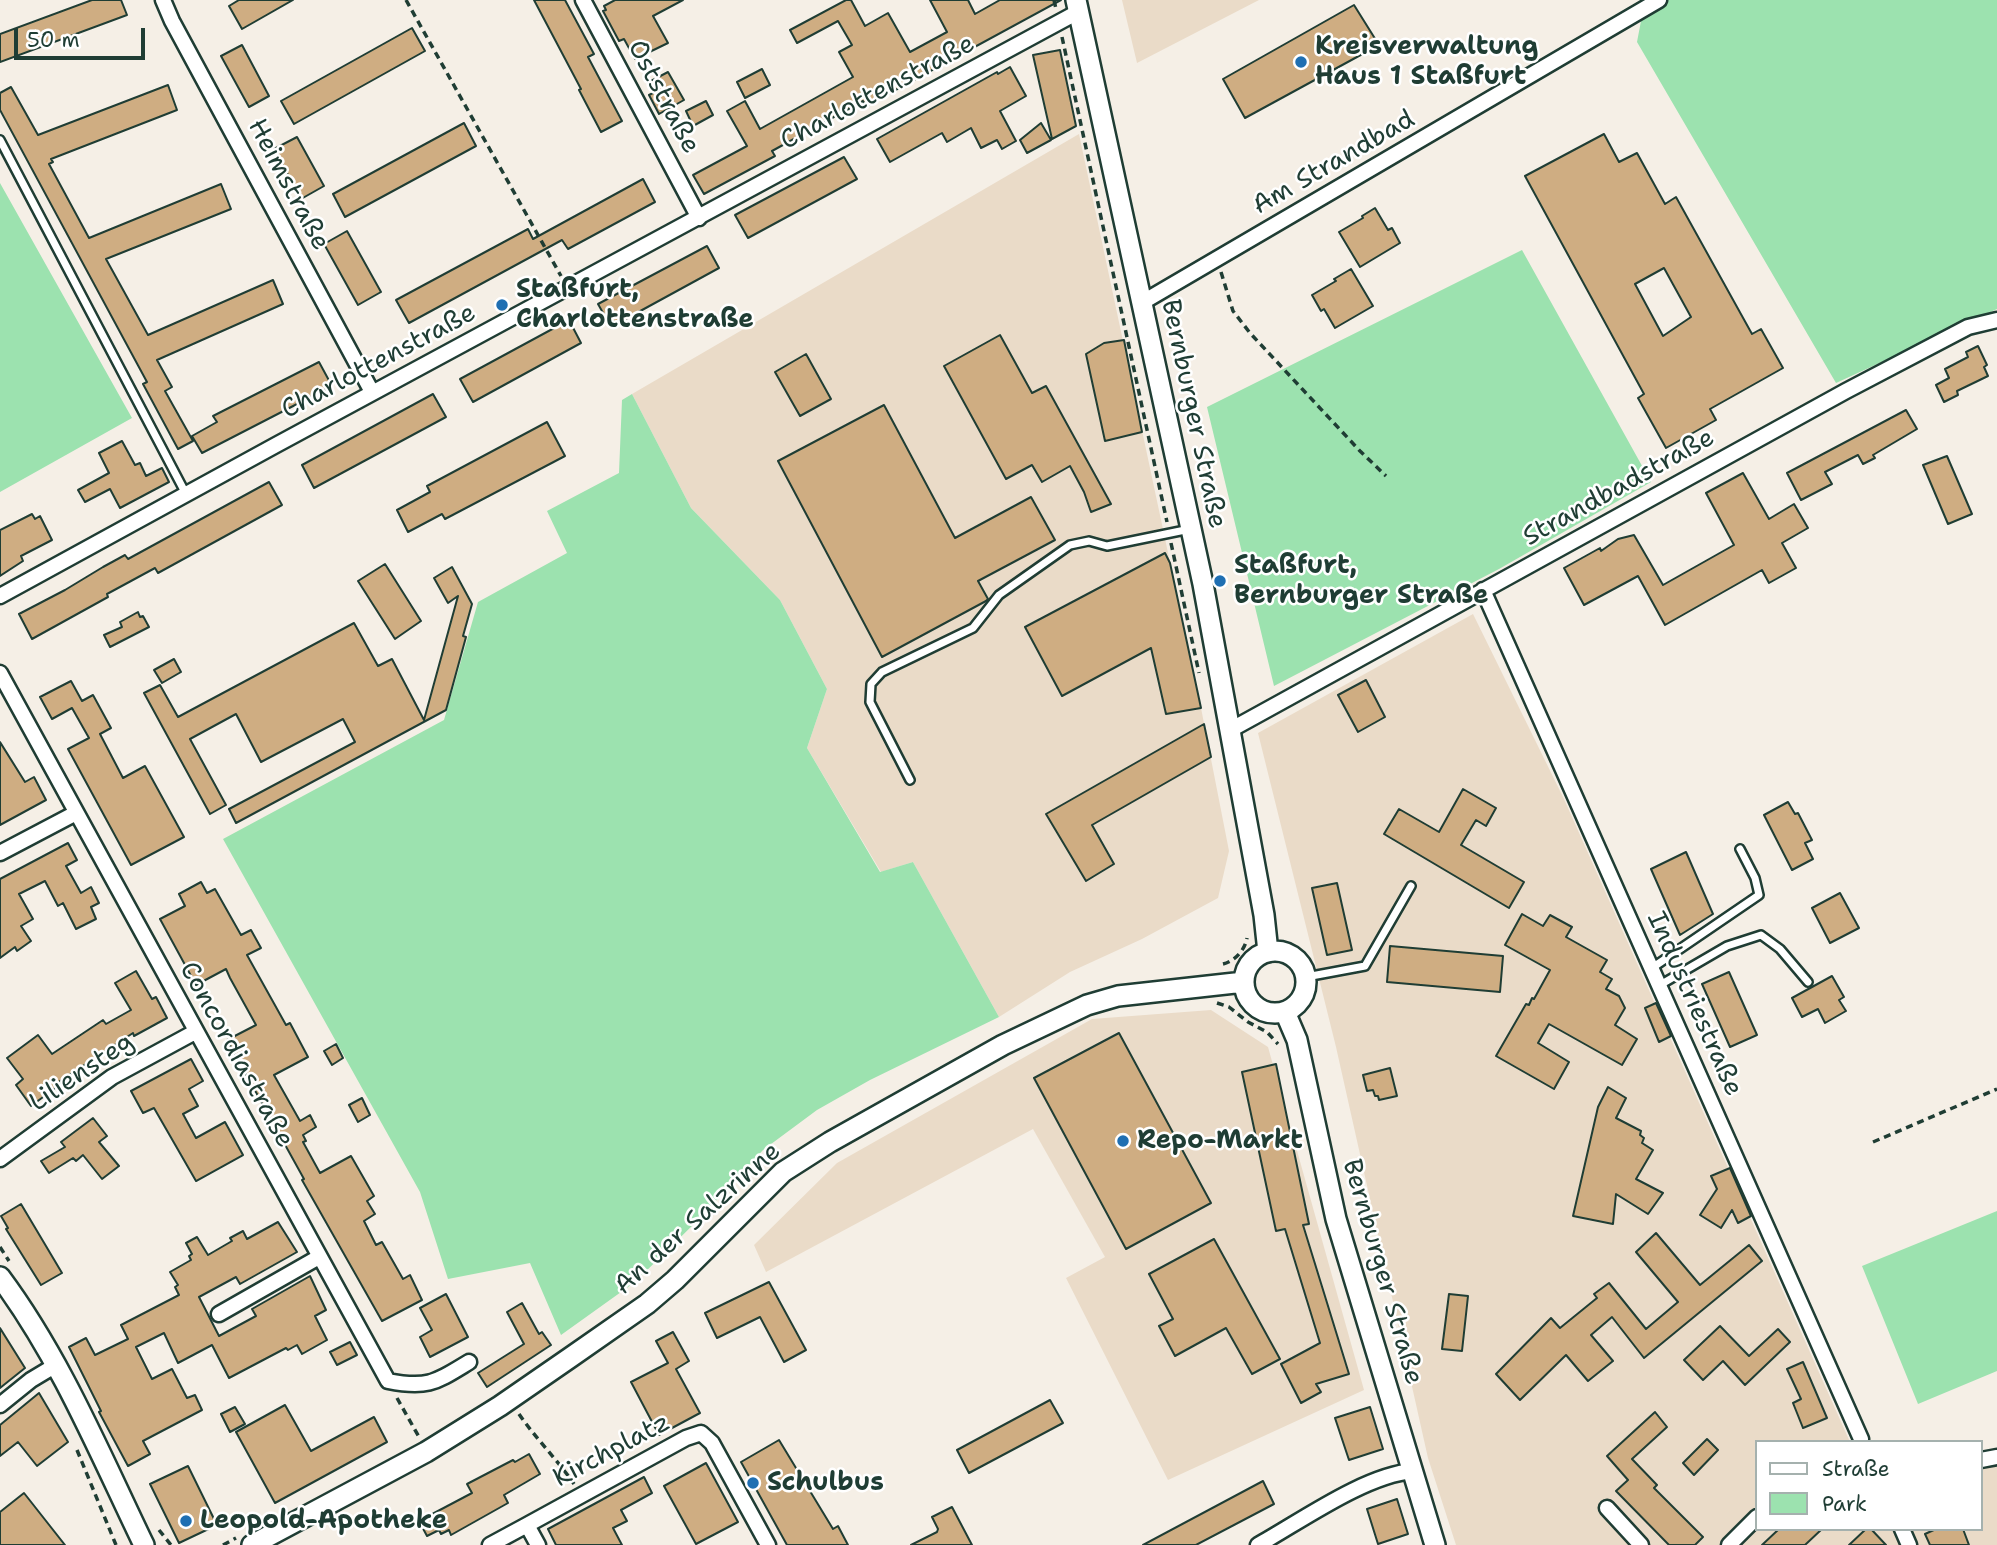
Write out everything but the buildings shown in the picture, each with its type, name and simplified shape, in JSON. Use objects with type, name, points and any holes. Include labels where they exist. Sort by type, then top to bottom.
[{"type":"main road","name":"Bernburger Straße","points":[[1077,6],[1192,529],[1231,729],[1264,915],[1268,952]]},
{"type":"main road","points":[[1278,951],[1296,959],[1306,977],[1306,986],[1299,1002],[1285,1012],[1275,1014],[1257,1008],[1245,992],[1244,982],[1248,967],[1260,955],[1268,952],[1278,951]]},
{"type":"main road","name":"An der Salzrinne","points":[[252,1545],[426,1452],[509,1400],[647,1304],[675,1280],[783,1172],[830,1142],[1003,1045],[1087,1005],[1118,996],[1244,982]]},
{"type":"main road","name":"Bernburger Straße","points":[[1285,1012],[1297,1040],[1336,1219],[1435,1545]]},
{"type":"main road","points":[[0,1277],[56,1365],[144,1545]]},
{"type":"street","name":"Heimstraße","points":[[163,0],[372,393]]},
{"type":"street","name":"Am Strandbad","points":[[1143,302],[1659,0]]},
{"type":"street","name":"Oststraße","points":[[588,2],[699,218]]},
{"type":"street","name":"Charlottenstraße","points":[[0,596],[1059,23],[1077,6]]},
{"type":"street","name":"Strandbadstraße","points":[[1231,729],[1871,378],[1968,327],[1997,320]]},
{"type":"street","name":"Industriestraße","points":[[1483,590],[1859,1440]]},
{"type":"street","name":"Concordiastraße","points":[[0,673],[388,1381]]},
{"type":"street","points":[[0,853],[76,813]]},
{"type":"street","name":"Liliensteg","points":[[0,1160],[112,1077],[195,1032]]},
{"type":"street","points":[[219,1314],[319,1257]]},
{"type":"street","points":[[388,1381],[412,1386],[436,1382],[469,1362]]},
{"type":"street","points":[[0,1405],[43,1371],[56,1365]]},
{"type":"street","name":"Kirchplatz","points":[[490,1545],[686,1438],[701,1433],[712,1443],[768,1545]]},
{"type":"street","points":[[1258,1545],[1357,1489],[1396,1472],[1413,1471]]},
{"type":"street","points":[[1607,1508],[1641,1545]]},
{"type":"street","points":[[1729,1545],[1756,1518]]},
{"type":"street","points":[[527,1525],[538,1545]]},
{"type":"lane","points":[[0,140],[186,495]]},
{"type":"lane","points":[[910,780],[870,702],[871,684],[883,671],[973,628],[999,595],[1070,545],[1089,541],[1107,545],[1192,529]]},
{"type":"lane","points":[[1652,968],[1759,895],[1755,878],[1740,849]]},
{"type":"lane","points":[[1306,977],[1365,966],[1411,886]]},
{"type":"lane","points":[[1659,985],[1727,946],[1761,935],[1780,949],[1808,982]]},
{"type":"path","points":[[406,0],[568,289]]},
{"type":"path","points":[[1054,0],[1200,679]]},
{"type":"path","points":[[1217,260],[1233,311],[1250,333],[1386,477]]},
{"type":"path","points":[[1214,967],[1229,963],[1239,954],[1247,943],[1248,931]]},
{"type":"path","points":[[1873,1142],[1997,1088]]},
{"type":"path","points":[[388,1381],[426,1452]]},
{"type":"path","points":[[509,1400],[581,1494]]},
{"type":"path","points":[[73,1440],[116,1545]]},
{"type":"shaded area","points":[[1122,0],[1259,0],[1137,63]]},
{"type":"shaded area","points":[[1079,134],[1229,851],[1218,898],[1142,939],[1070,972],[999,1017],[913,862],[881,872],[807,748],[827,689],[780,600],[691,508],[632,394]]},
{"type":"shaded area","points":[[1473,614],[1564,799],[1849,1440],[1756,1440],[1756,1531],[1983,1531],[1983,1468],[1997,1463],[1997,1545],[1456,1545],[1428,1458],[1336,1047],[1258,733]]},
{"type":"shaded area","points":[[1211,1010],[1268,1047],[1364,1390],[1168,1480],[1066,1278],[1105,1257],[1033,1129],[766,1272],[754,1245],[837,1163],[1092,1019]]},
{"type":"green space","points":[[1645,0],[1997,0],[1997,309],[1836,383],[1637,42]]},
{"type":"green space","points":[[0,183],[132,418],[0,492]]},
{"type":"green space","points":[[1522,250],[1651,482],[1499,569],[1274,686],[1207,407]]},
{"type":"green space","points":[[632,394],[691,508],[780,600],[827,689],[807,748],[880,872],[913,862],[999,1017],[870,1080],[817,1110],[763,1150],[701,1217],[635,1282],[561,1335],[530,1263],[448,1279],[420,1192],[223,839],[444,720],[478,602],[567,553],[547,511],[619,473],[622,400]]},
{"type":"green space","points":[[1997,1211],[1997,1371],[1918,1404],[1862,1266]]},
{"type":"place","name":"Kreisverwaltung Haus 1 Staßfurt","points":[[1301,62]]},
{"type":"place","name":"Staßfurt, Charlottenstraße","points":[[502,305]]},
{"type":"place","name":"Staßfurt, Bernburger Straße","points":[[1220,581]]},
{"type":"place","name":"Repo-Markt","points":[[1123,1141]]},
{"type":"place","name":"Schulbus","points":[[753,1483]]},
{"type":"place","name":"Leopold-Apotheke","points":[[186,1521]]}]
